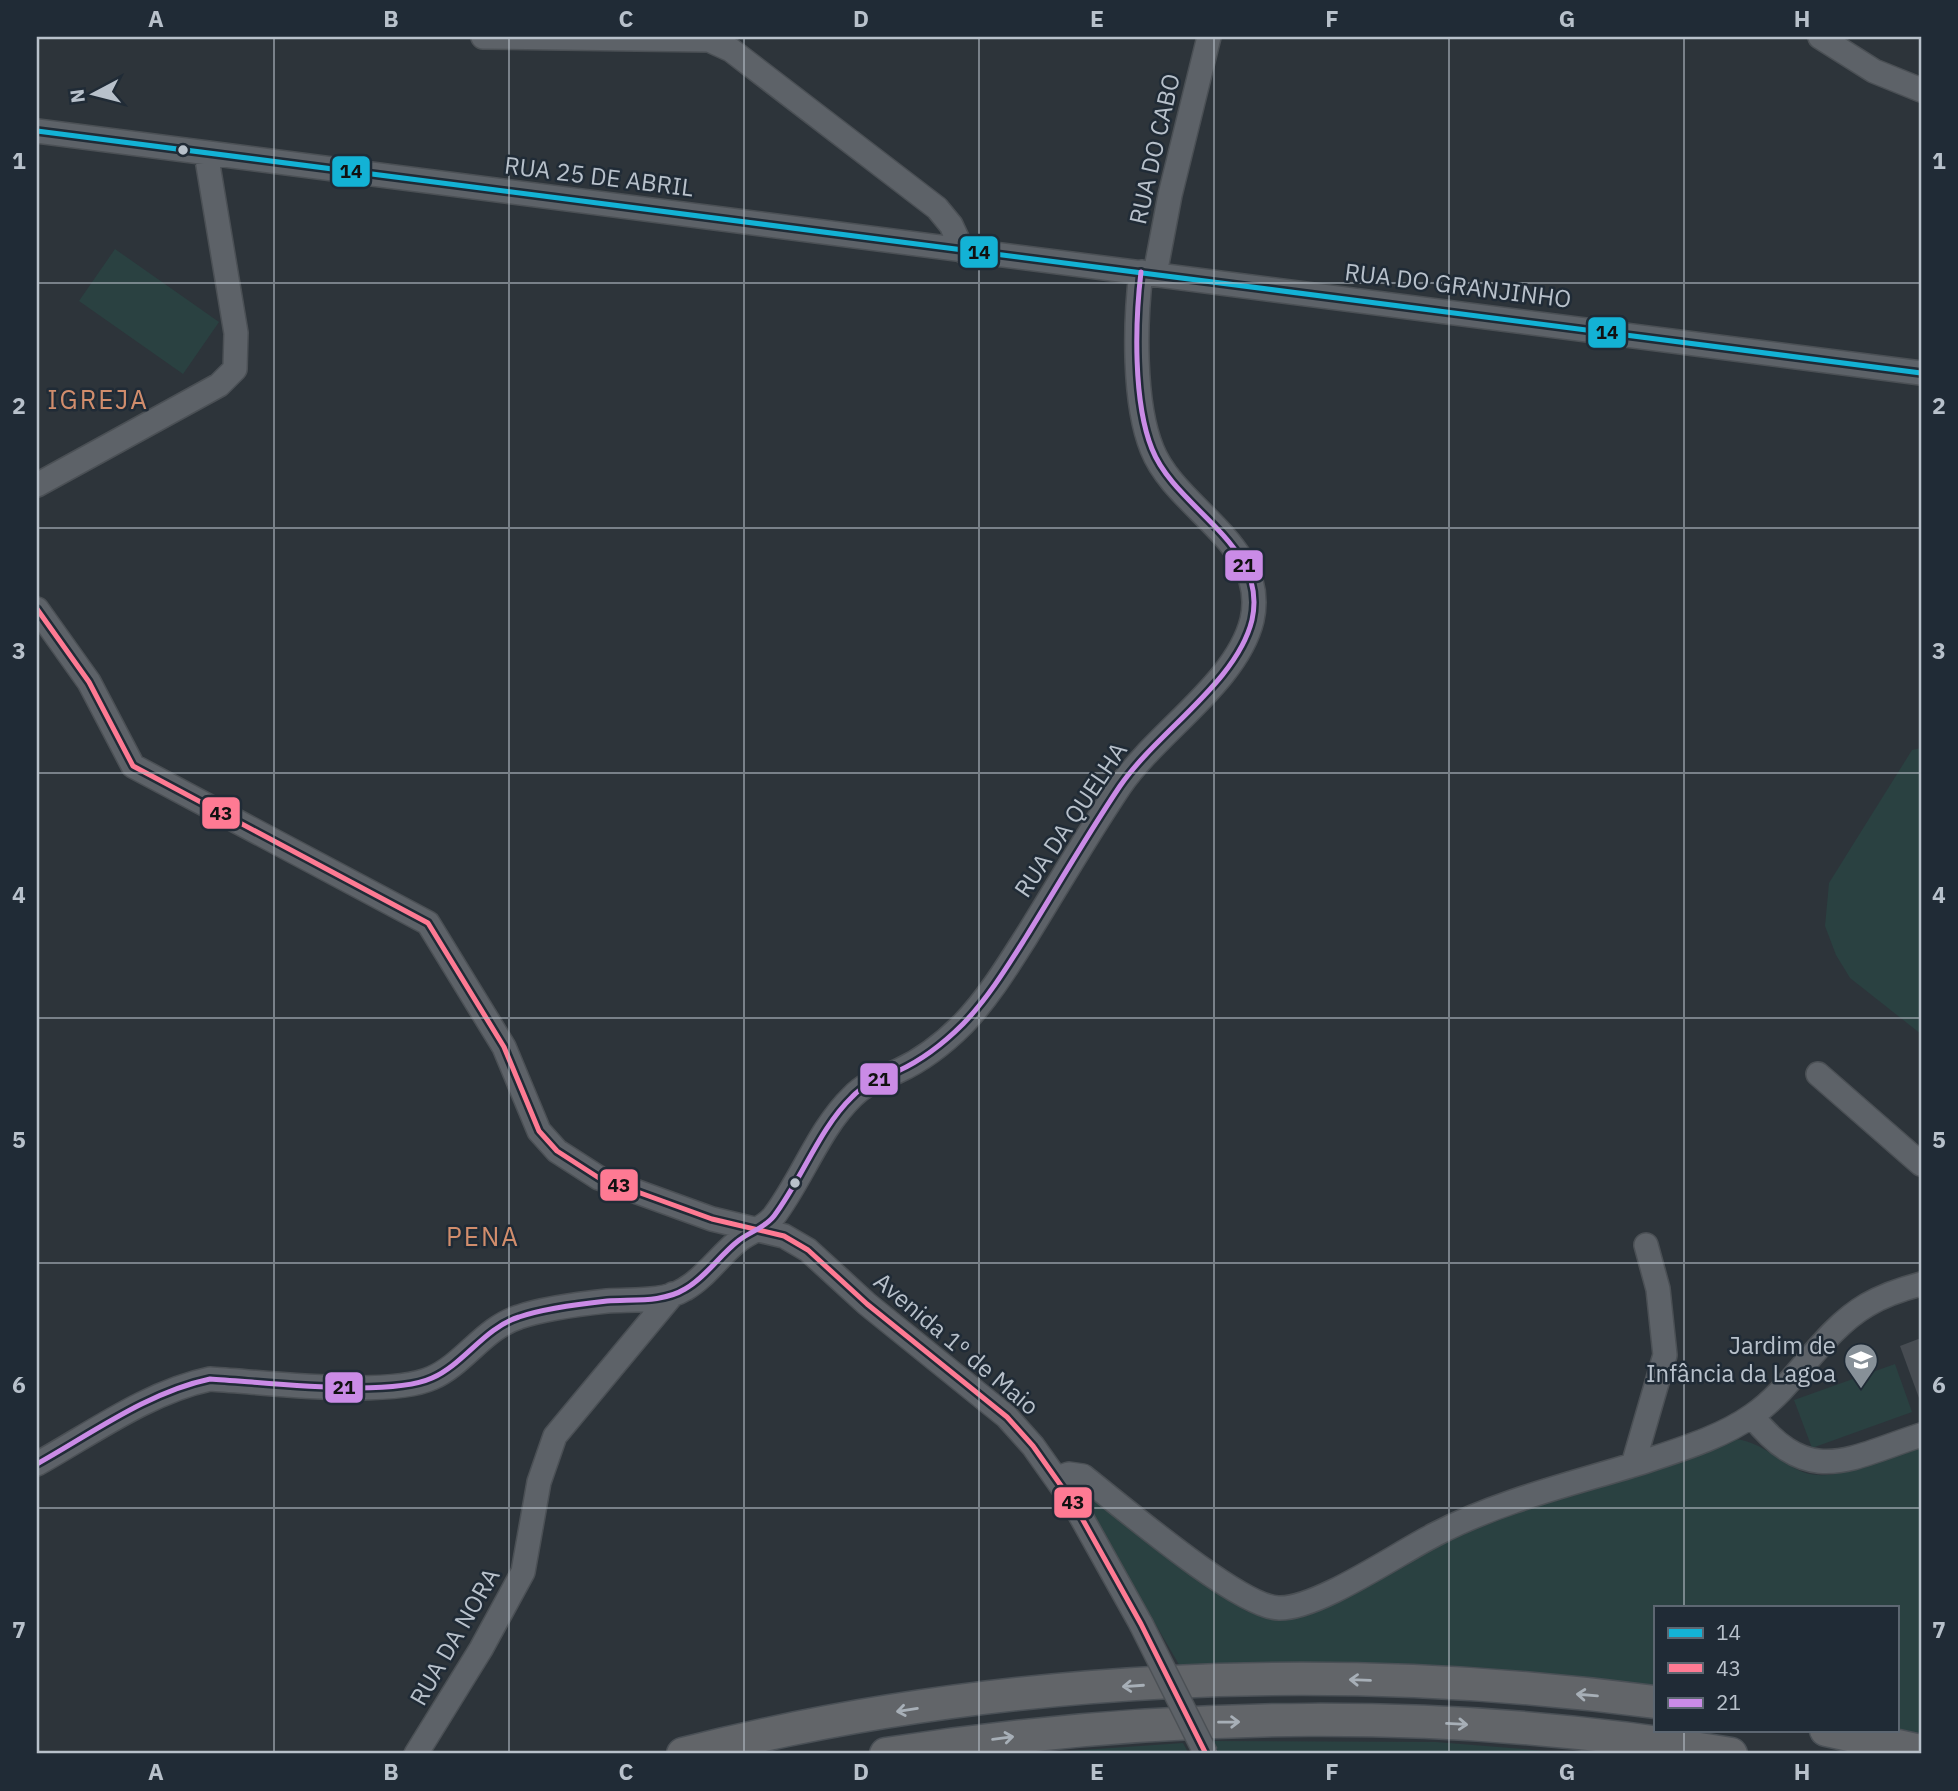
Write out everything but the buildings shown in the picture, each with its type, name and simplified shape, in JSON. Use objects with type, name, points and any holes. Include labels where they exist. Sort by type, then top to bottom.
[{"type":"highway","points":[[683,1754],[793,1730],[942,1704],[1187,1682],[1407,1682],[1496,1686],[1654,1702]]},
{"type":"highway","points":[[886,1754],[1098,1729],[1309,1720],[1392,1721],[1559,1732],[1731,1754]]},
{"type":"highway","points":[[1835,1732],[1921,1751]]},
{"type":"street","points":[[483,37],[709,40],[731,50],[937,208],[951,225],[963,251]]},
{"type":"street","name":"RUA DO CABO","points":[[1148,273],[1209,37]]},
{"type":"street","points":[[1821,37],[1874,71],[1921,90]]},
{"type":"street","name":"RUA 25 DE ABRIL","points":[[37,131],[1148,273]]},
{"type":"street","points":[[37,485],[219,385],[235,369],[238,354],[235,321],[206,153]]},
{"type":"street","name":"RUA DO GRANJINHO","points":[[1148,273],[1921,373]]},
{"type":"street","name":"RUA DA QUELHA","points":[[673,1294],[686,1289],[740,1239],[771,1220],[854,1094],[923,1056],[976,1010],[1000,978],[1122,783],[1159,738],[1223,676],[1245,639],[1254,606],[1253,590],[1244,564],[1220,532],[1169,476],[1150,446],[1141,389],[1138,326],[1148,273]]},
{"type":"street","name":"Avenida 1º de Maio","points":[[37,609],[89,682],[134,766],[428,923],[504,1046],[539,1131],[557,1151],[599,1178],[712,1219],[785,1236],[808,1250],[867,1304],[1007,1418],[1034,1446],[1057,1478],[1141,1624],[1206,1754]]},
{"type":"street","points":[[1818,1074],[1920,1161]]},
{"type":"street","points":[[1633,1465],[1665,1355],[1658,1289],[1646,1245]]},
{"type":"street","points":[[1057,1478],[1069,1474],[1083,1476],[1229,1588],[1257,1605],[1292,1607],[1325,1594],[1465,1520],[1722,1433],[1752,1416],[1778,1394],[1839,1328],[1865,1306],[1893,1292],[1921,1284]]},
{"type":"street","points":[[37,1464],[129,1413],[190,1384],[210,1379],[382,1387],[412,1385],[446,1371],[482,1339],[522,1315],[673,1294]]},
{"type":"street","name":"RUA DA NORA","points":[[416,1754],[481,1649],[523,1572],[539,1482],[555,1436],[673,1294]]},
{"type":"street","points":[[1752,1416],[1768,1434],[1798,1457],[1827,1464],[1921,1435]]},
{"type":"green space","points":[[115,249],[219,322],[183,374],[79,301]]},
{"type":"green space","points":[[1921,748],[1921,1034],[1850,978],[1836,955],[1825,926],[1829,883],[1912,750]]},
{"type":"green space","points":[[1895,1364],[1912,1412],[1812,1448],[1794,1400]]},
{"type":"green space","points":[[1735,1439],[1761,1447],[1798,1470],[1827,1475],[1860,1467],[1921,1443],[1921,1734],[1898,1728],[1898,1606],[1654,1606],[1654,1685],[1418,1667],[1181,1668],[1082,1498],[1088,1492],[1246,1611],[1277,1619],[1309,1615],[1471,1527],[1678,1463]]},
{"type":"green space","points":[[1211,1741],[1436,1742],[1584,1754],[1219,1754]]},
{"type":"green space","points":[[1183,1743],[1189,1754],[1035,1754],[1054,1752]]},
{"type":"transit line","name":"14","points":[[37,131],[1921,373]]},
{"type":"transit line","name":"21","points":[[37,1464],[142,1404],[187,1385],[210,1379],[356,1388],[412,1384],[443,1372],[495,1329],[519,1317],[574,1305],[647,1300],[685,1289],[738,1241],[770,1220],[784,1202],[830,1124],[857,1092],[868,1084],[907,1067],[941,1044],[963,1024],[1004,971],[1120,786],[1214,685],[1244,643],[1252,620],[1254,593],[1247,570],[1234,549],[1164,471],[1152,449],[1141,409],[1137,362],[1141,272]]},
{"type":"transit line","name":"43","points":[[37,609],[89,682],[133,766],[428,923],[504,1047],[539,1131],[557,1151],[599,1178],[712,1219],[784,1236],[808,1250],[867,1304],[1007,1417],[1033,1446],[1074,1504],[1141,1624],[1206,1754]]},
{"type":"place","name":"Jardim de Infância da Lagoa","points":[[1861,1390]]},
{"type":"district","name":"IGREJA","points":[[98,400]]},
{"type":"district","name":"PENA","points":[[483,1237]]}]
